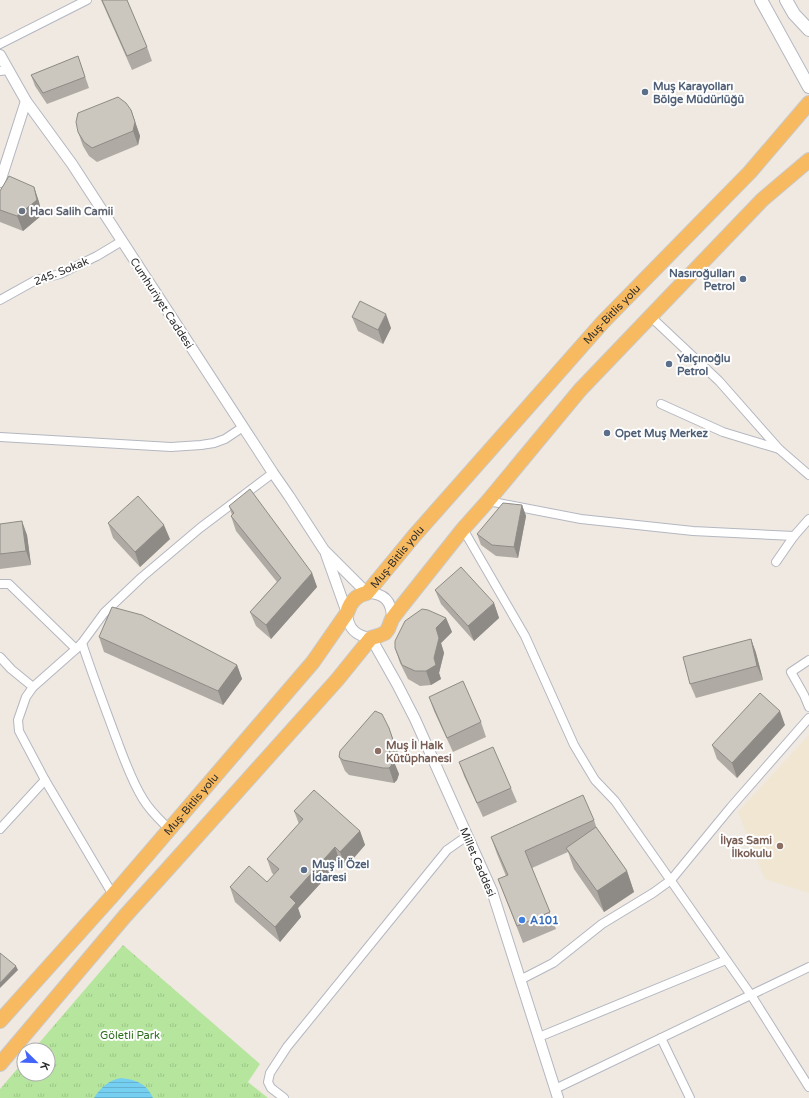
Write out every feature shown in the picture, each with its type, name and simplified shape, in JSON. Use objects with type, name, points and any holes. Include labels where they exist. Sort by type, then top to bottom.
[{"type":"highway","name":"Muş-Bitlis yolu","points":[[2,1014],[113,895],[313,662],[348,613],[354,599],[367,593],[414,536],[603,322],[750,172],[809,103]]},
{"type":"highway","points":[[0,1064],[125,916],[337,680],[371,638],[385,633],[392,619],[463,529],[488,502],[580,390],[762,200],[809,160]]},
{"type":"main road","points":[[761,0],[809,87]]},
{"type":"main road","points":[[786,0],[794,14],[809,30]]},
{"type":"street","points":[[0,44],[88,0]]},
{"type":"street","name":"Cumhuriyet Caddesi","points":[[0,55],[4,70],[72,164],[324,550],[367,593],[375,593],[385,598],[390,604],[392,619]]},
{"type":"street","points":[[0,182],[26,101]]},
{"type":"street","name":"245. Sokak","points":[[0,300],[36,280],[60,274],[97,256],[122,241]]},
{"type":"street","points":[[651,317],[719,381],[780,449],[809,474]]},
{"type":"street","points":[[661,404],[723,432],[780,449]]},
{"type":"street","points":[[0,437],[171,447],[214,443],[225,439],[243,427]]},
{"type":"street","points":[[113,895],[45,780],[19,731],[18,720],[21,710],[26,697],[33,687],[79,646],[104,613],[142,577],[200,528],[273,473]]},
{"type":"street","points":[[488,502],[581,518],[693,531],[794,536]]},
{"type":"street","points":[[776,562],[794,536],[809,519]]},
{"type":"street","points":[[463,529],[525,636],[574,745],[596,780],[615,801],[751,995],[809,1088]]},
{"type":"street","name":"Cumhuriyet Caddesi","points":[[324,550],[348,613],[348,620],[353,631],[358,635],[371,638]]},
{"type":"street","points":[[0,584],[9,584],[79,646],[143,800],[152,812],[169,829]]},
{"type":"street","name":"Millet Caddesi","points":[[371,638],[415,719],[492,891],[557,1093]]},
{"type":"street","points":[[0,657],[11,669],[33,687]]},
{"type":"street","points":[[809,660],[791,672],[807,695],[809,707]]},
{"type":"street","points":[[520,980],[552,963],[602,924],[653,894],[671,880],[809,718]]},
{"type":"street","points":[[0,829],[45,780]]},
{"type":"street","points":[[284,1098],[271,1088],[268,1082],[270,1073],[287,1047],[447,850],[467,836]]},
{"type":"street","points":[[538,1037],[726,960]]},
{"type":"street","points":[[557,1093],[661,1038],[809,967]]},
{"type":"street","points":[[661,1038],[690,1098]]},
{"type":"shaded area","name":"İlyas Sami İlkokulu","points":[[809,735],[809,893],[765,879],[738,812]]},
{"type":"green space","name":"Göletli Park","points":[[123,945],[260,1064],[248,1082],[268,1098],[0,1098],[0,1089],[16,1070],[16,1082],[56,1082],[56,1042],[40,1042]]},
{"type":"water","points":[[121,1078],[140,1083],[147,1089],[153,1098],[94,1098],[105,1085]]},
{"type":"building","points":[[102,0],[127,0],[147,47],[127,56]]},
{"type":"building","points":[[78,56],[85,77],[43,93],[31,75]]},
{"type":"building","points":[[118,97],[126,103],[131,110],[135,122],[133,131],[92,148],[84,142],[78,132],[76,122],[78,113]]},
{"type":"building","points":[[9,176],[34,187],[37,200],[17,216],[0,210],[0,191]]},
{"type":"building","points":[[360,301],[386,314],[378,330],[352,317]]},
{"type":"building","points":[[250,489],[312,573],[266,625],[250,612],[281,578],[231,516],[234,513],[229,506]]},
{"type":"building","points":[[138,496],[164,525],[135,552],[108,523]]},
{"type":"building","points":[[503,503],[522,505],[514,547],[492,545],[477,534]]},
{"type":"building","points":[[22,521],[26,551],[0,554],[0,524]]},
{"type":"building","points":[[461,567],[494,603],[468,626],[435,590]]},
{"type":"building","points":[[112,607],[142,615],[237,665],[218,691],[99,637]]},
{"type":"building","points":[[422,609],[446,618],[436,628],[439,638],[434,658],[436,665],[426,671],[415,671],[402,665],[395,648],[395,641],[405,621]]},
{"type":"building","points":[[751,639],[757,666],[690,684],[683,657]]},
{"type":"building","points":[[463,681],[481,722],[447,738],[429,697]]},
{"type":"building","points":[[760,693],[780,711],[732,763],[712,745]]},
{"type":"building","points":[[375,711],[382,714],[389,728],[395,746],[389,750],[393,760],[389,768],[343,760],[339,757],[340,751]]},
{"type":"building","points":[[493,747],[511,788],[477,803],[459,762]]},
{"type":"building","name":"Muş İl Özel İdaresi","points":[[314,790],[360,831],[340,852],[335,847],[290,897],[296,903],[275,927],[230,887],[249,866],[267,882],[279,869],[267,859],[303,819],[294,811]]},
{"type":"building","points":[[583,795],[594,820],[525,851],[550,912],[517,926],[498,879],[508,875],[491,837]]},
{"type":"building","points":[[596,827],[627,871],[597,891],[566,848]]},
{"type":"building","points":[[0,953],[16,966],[0,983]]},
{"type":"place","name":"Muş Karayolları Bölge Müdürlüğü","points":[[645,92]]},
{"type":"place","name":"Hacı Salih Camii","points":[[22,211]]},
{"type":"place","name":"Nasıroğulları Petrol","points":[[743,279]]},
{"type":"place","name":"Yalçınoğlu Petrol","points":[[669,364]]},
{"type":"place","name":"Opet Muş Merkez","points":[[607,433]]},
{"type":"place","name":"Muş İl Halk Kütüphanesi","points":[[378,751]]},
{"type":"place","name":"İlyas Sami İlkokulu","points":[[780,846]]},
{"type":"place","name":"Muş İl Özel İdaresi","points":[[304,870]]},
{"type":"place","name":"A101","points":[[522,920]]}]
